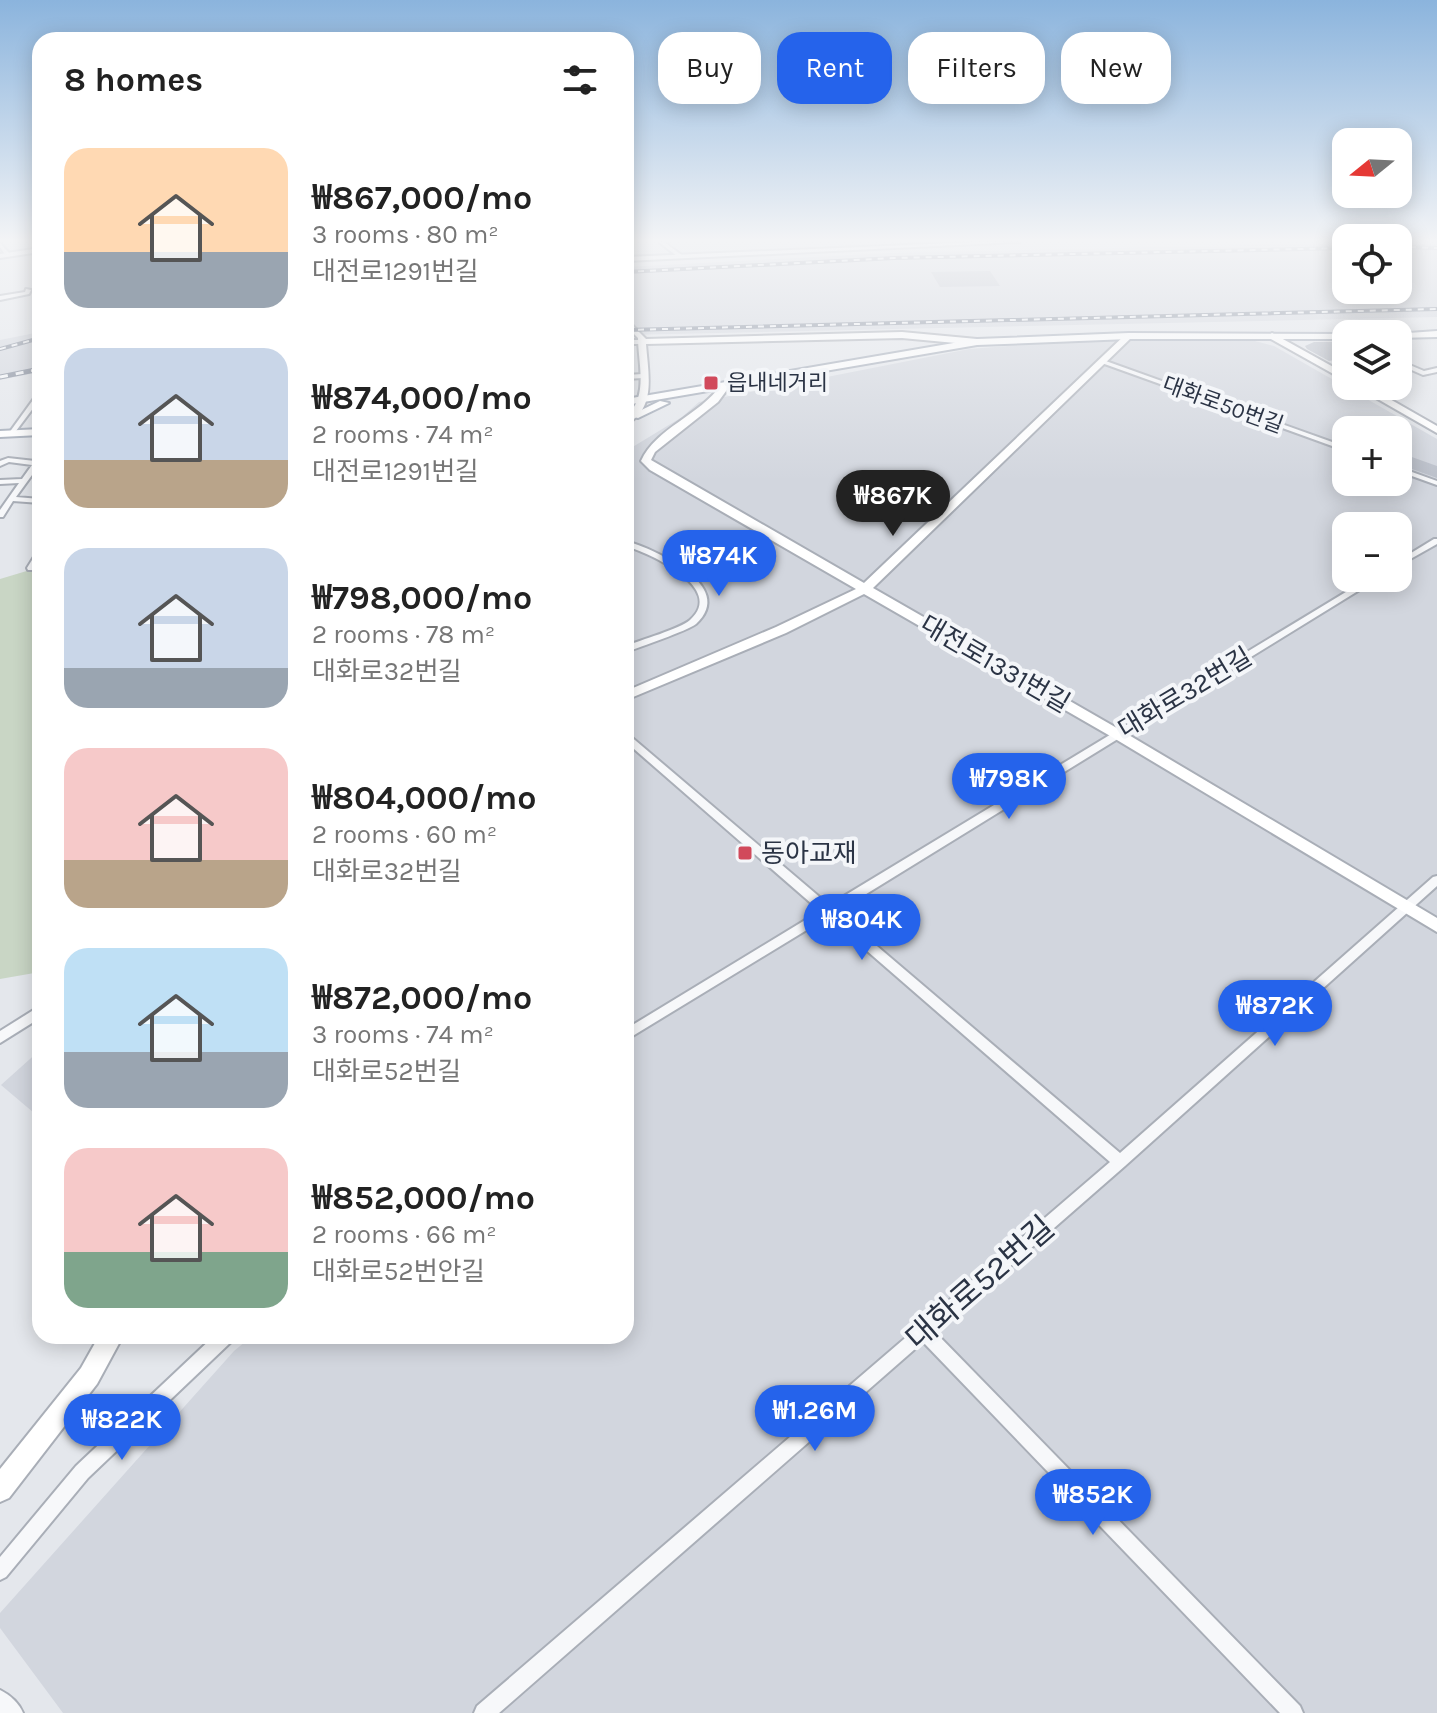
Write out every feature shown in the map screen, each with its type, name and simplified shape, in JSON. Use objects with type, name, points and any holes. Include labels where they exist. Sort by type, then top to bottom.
[{"type":"main road","points":[[1412,335],[1437,334]]},
{"type":"main road","points":[[634,401],[977,342],[1129,336],[1332,336]]},
{"type":"main road","points":[[1303,353],[1304,345],[1325,336]]},
{"type":"main road","points":[[634,417],[689,393]]},
{"type":"main road","points":[[6,434],[32,432]]},
{"type":"street","points":[[634,329],[642,337],[645,400],[634,414]]},
{"type":"street","points":[[634,342],[902,335],[977,342]]},
{"type":"street","points":[[634,693],[781,630],[865,589],[1129,336]]},
{"type":"street","points":[[1272,336],[1332,370]]},
{"type":"street","name":"대화로50번길","points":[[1101,361],[1332,444]]},
{"type":"street","points":[[1412,368],[1423,373],[1437,370]]},
{"type":"street","points":[[634,377],[643,376]]},
{"type":"street","name":"대전로1331번길","points":[[724,387],[715,400],[651,450],[646,461],[1117,734],[1437,926]]},
{"type":"street","points":[[1384,400],[1437,430]]},
{"type":"street","points":[[6,434],[32,403]]},
{"type":"street","points":[[0,464],[8,460],[32,461]]},
{"type":"street","points":[[0,515],[32,469]]},
{"type":"street","points":[[1412,474],[1437,483]]},
{"type":"street","points":[[0,482],[23,481]]},
{"type":"street","points":[[10,499],[32,500]]},
{"type":"street","points":[[1412,556],[1437,541]]},
{"type":"street","points":[[634,546],[688,574],[698,586],[703,606],[698,619],[691,624],[634,646]]},
{"type":"street","name":"대화로32번길","points":[[634,1030],[1352,592]]},
{"type":"street","points":[[634,744],[1120,1162]]},
{"type":"street","name":"대화로52번길","points":[[484,1713],[1120,1162],[1437,880]]},
{"type":"street","points":[[0,1038],[32,1016]]},
{"type":"street","points":[[924,1332],[1293,1713]]},
{"type":"street","points":[[0,1489],[89,1376],[107,1344]]},
{"type":"street","points":[[0,1571],[82,1472],[217,1344]]},
{"type":"street","points":[[0,1700],[13,1713]]},
{"type":"shaded area","points":[[634,322],[1214,322],[634,335]]},
{"type":"shaded area","points":[[32,334],[32,374],[0,380],[0,340]]},
{"type":"shaded area","points":[[1103,339],[1251,340],[1274,346],[1332,379],[1332,400],[1369,400],[1397,416],[1332,416],[1332,496],[1412,496],[1412,425],[1437,439],[1437,1713],[63,1713],[0,1628],[0,1613],[242,1344],[634,1344],[634,446],[682,417],[699,402],[969,349]]},
{"type":"shaded area","points":[[32,1057],[32,1111],[1,1085]]},
{"type":"green space","points":[[32,569],[32,973],[0,979],[0,579]]},
{"type":"building","points":[[1314,342],[1332,342],[1332,360],[1329,361],[1305,346]]},
{"type":"building","points":[[1412,457],[1437,466],[1437,478],[1412,469]]},
{"type":"railway","points":[[634,330],[937,322]]},
{"type":"railway","points":[[0,349],[32,340]]},
{"type":"railway","points":[[0,377],[32,371]]},
{"type":"place","name":"읍내네거리","points":[[711,383]]},
{"type":"place","name":"동아교재","points":[[745,853]]}]
